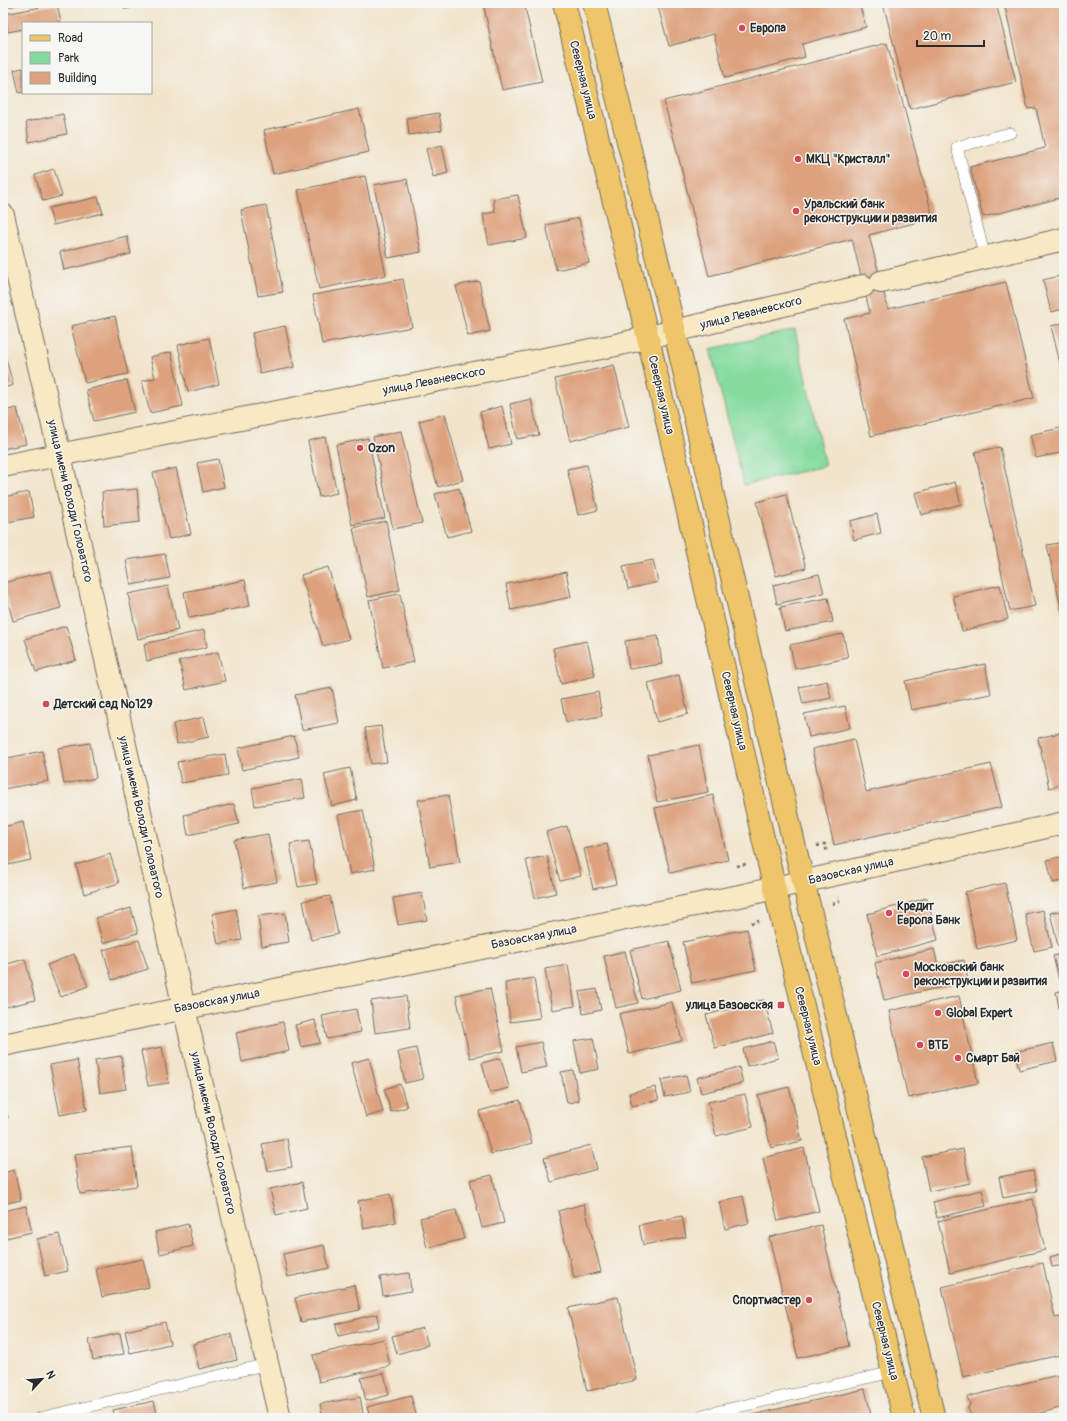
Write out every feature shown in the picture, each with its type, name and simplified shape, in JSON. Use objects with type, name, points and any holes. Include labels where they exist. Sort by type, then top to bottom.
[{"type":"main road","name":"Северная улица","points":[[564,3],[648,338],[774,888],[904,1418]]},
{"type":"main road","points":[[594,3],[674,332],[803,882],[934,1418]]},
{"type":"street","name":"улица имени Володи Головатого","points":[[3,215],[60,455],[184,1008],[280,1418]]},
{"type":"street","name":"улица Леваневского","points":[[3,466],[648,338],[1064,238]]},
{"type":"street","name":"Базовская улица","points":[[3,1045],[803,882],[1064,823]]},
{"type":"lane","points":[[985,258],[957,147],[1010,133]]},
{"type":"lane","points":[[40,1418],[268,1364]]},
{"type":"lane","points":[[702,1415],[893,1372]]},
{"type":"green space","points":[[795,330],[825,466],[744,485],[710,349]]},
{"type":"building","points":[[3,3],[22,3],[3,9]]},
{"type":"building","points":[[122,3],[152,3],[152,4],[124,9]]},
{"type":"building","points":[[483,3],[524,3],[542,82],[502,90]]},
{"type":"building","points":[[657,3],[859,3],[866,27],[802,44],[805,57],[725,78],[714,34],[669,46]]},
{"type":"building","points":[[883,3],[996,3],[1016,82],[910,109]]},
{"type":"building","points":[[1004,3],[1064,3],[1064,197],[983,217],[970,167],[1045,148],[1036,108],[1028,109]]},
{"type":"building","points":[[57,4],[61,22],[22,22],[22,29],[8,32],[5,14]]},
{"type":"building","name":"МКЦ \"Кристалл\"","points":[[887,43],[933,218],[869,235],[888,309],[1006,282],[1034,398],[871,436],[844,319],[870,313],[852,239],[709,276],[664,101]]},
{"type":"building","points":[[22,68],[22,92],[19,93],[14,70]]},
{"type":"building","points":[[359,109],[369,152],[273,174],[264,130]]},
{"type":"building","points":[[439,113],[442,130],[409,135],[407,118]]},
{"type":"building","points":[[63,114],[67,134],[29,142],[26,122]]},
{"type":"building","points":[[442,145],[448,173],[433,177],[426,149]]},
{"type":"building","points":[[54,169],[62,196],[43,201],[35,175]]},
{"type":"building","points":[[365,176],[386,275],[319,289],[298,190]]},
{"type":"building","points":[[407,179],[421,252],[388,258],[374,185]]},
{"type":"building","points":[[518,195],[527,238],[489,245],[483,214],[495,212],[493,199]]},
{"type":"building","points":[[98,197],[103,213],[53,225],[49,208]]},
{"type":"building","points":[[266,205],[283,292],[258,296],[241,210]]},
{"type":"building","points":[[579,218],[589,263],[556,270],[546,225]]},
{"type":"building","points":[[127,236],[131,254],[64,270],[60,252]]},
{"type":"building","points":[[1064,275],[1064,309],[1051,312],[1043,280]]},
{"type":"building","points":[[403,279],[412,327],[322,344],[313,295]]},
{"type":"building","points":[[479,281],[490,331],[468,336],[456,286]]},
{"type":"building","points":[[115,316],[128,374],[85,383],[71,326]]},
{"type":"building","points":[[1064,323],[1064,376],[1063,376],[1051,326]]},
{"type":"building","points":[[285,326],[294,367],[260,374],[252,333]]},
{"type":"building","points":[[209,338],[219,384],[188,392],[178,345]]},
{"type":"building","points":[[4,351],[13,385],[3,388],[3,352]]},
{"type":"building","points":[[171,352],[183,406],[150,413],[142,381],[155,378],[150,357]]},
{"type":"building","points":[[614,365],[629,427],[570,441],[555,379]]},
{"type":"building","points":[[127,380],[135,412],[94,421],[86,390]]},
{"type":"building","points":[[531,399],[539,435],[517,439],[510,404]]},
{"type":"building","points":[[502,406],[511,444],[489,449],[480,412]]},
{"type":"building","points":[[17,408],[26,444],[3,449],[3,411]]},
{"type":"building","points":[[445,414],[463,480],[438,487],[419,421]]},
{"type":"building","points":[[1064,427],[1064,452],[1036,458],[1030,435]]},
{"type":"building","points":[[401,431],[422,523],[393,529],[373,437]]},
{"type":"building","points":[[325,437],[337,493],[319,497],[308,441]]},
{"type":"building","points":[[368,438],[385,518],[352,525],[336,445]]},
{"type":"building","points":[[1000,447],[1035,606],[1010,611],[975,452]]},
{"type":"building","points":[[218,459],[224,487],[203,492],[197,463]]},
{"type":"building","points":[[587,465],[598,510],[578,515],[567,469]]},
{"type":"building","points":[[176,468],[191,534],[169,539],[153,473]]},
{"type":"building","points":[[955,482],[961,504],[921,515],[915,493]]},
{"type":"building","points":[[459,488],[471,531],[447,537],[435,494]]},
{"type":"building","points":[[137,489],[140,522],[104,526],[102,492]]},
{"type":"building","points":[[29,492],[34,517],[3,523],[3,497]]},
{"type":"building","points":[[786,494],[806,568],[776,576],[757,502]]},
{"type":"building","points":[[877,514],[881,533],[854,540],[850,521]]},
{"type":"building","points":[[386,521],[400,590],[368,597],[353,528]]},
{"type":"building","points":[[1064,542],[1064,617],[1063,617],[1047,545]]},
{"type":"building","points":[[165,554],[170,578],[131,585],[126,560]]},
{"type":"building","points":[[653,560],[658,582],[628,589],[623,566]]},
{"type":"building","points":[[328,567],[349,639],[323,646],[301,575]]},
{"type":"building","points":[[51,571],[61,608],[13,621],[3,583]]},
{"type":"building","points":[[566,572],[571,597],[511,610],[506,584]]},
{"type":"building","points":[[819,574],[824,593],[777,604],[773,585]]},
{"type":"building","points":[[245,580],[250,606],[189,618],[184,592]]},
{"type":"building","points":[[1000,585],[1008,619],[962,631],[953,596]]},
{"type":"building","points":[[168,586],[178,630],[138,639],[128,594]]},
{"type":"building","points":[[400,594],[414,662],[383,668],[369,600]]},
{"type":"building","points":[[828,598],[833,622],[785,631],[780,607]]},
{"type":"building","points":[[66,626],[76,660],[36,672],[25,639]]},
{"type":"building","points":[[204,630],[207,647],[147,661],[144,644]]},
{"type":"building","points":[[843,634],[848,658],[795,669],[790,645]]},
{"type":"building","points":[[658,636],[662,664],[629,669],[625,641]]},
{"type":"building","points":[[587,641],[595,676],[561,684],[553,648]]},
{"type":"building","points":[[218,652],[225,681],[186,690],[179,661]]},
{"type":"building","points":[[985,664],[991,694],[911,710],[905,681]]},
{"type":"building","points":[[679,675],[688,714],[657,722],[648,683]]},
{"type":"building","points":[[827,681],[831,698],[803,704],[799,687]]},
{"type":"building","points":[[332,688],[339,723],[302,730],[295,695]]},
{"type":"building","points":[[598,692],[602,716],[566,722],[561,699]]},
{"type":"building","points":[[845,706],[850,728],[809,737],[804,714]]},
{"type":"building","points":[[204,717],[209,737],[177,744],[173,724]]},
{"type":"building","points":[[381,726],[387,762],[371,764],[365,728]]},
{"type":"building","points":[[1064,732],[1064,784],[1049,788],[1038,738]]},
{"type":"building","points":[[294,736],[299,757],[242,770],[238,748]]},
{"type":"building","points":[[854,739],[866,792],[991,764],[1002,807],[834,845],[812,749]]},
{"type":"building","points":[[90,743],[96,778],[64,784],[58,748]]},
{"type":"building","points":[[699,745],[708,792],[657,802],[648,755]]},
{"type":"building","points":[[42,751],[48,781],[3,789],[3,759]]},
{"type":"building","points":[[225,754],[228,775],[181,783],[177,762]]},
{"type":"building","points":[[350,768],[357,800],[332,806],[324,774]]},
{"type":"building","points":[[302,779],[305,798],[255,806],[252,788]]},
{"type":"building","points":[[448,795],[460,862],[430,867],[418,800]]},
{"type":"building","points":[[713,795],[728,860],[670,873],[655,808]]},
{"type":"building","points":[[234,804],[239,824],[188,835],[184,815]]},
{"type":"building","points":[[363,810],[375,869],[350,874],[338,815]]},
{"type":"building","points":[[23,822],[31,860],[3,866],[3,827]]},
{"type":"building","points":[[567,826],[581,876],[560,881],[546,832]]},
{"type":"building","points":[[268,834],[277,882],[244,888],[234,840]]},
{"type":"building","points":[[309,841],[317,884],[298,887],[290,844]]},
{"type":"building","points":[[607,844],[616,884],[593,889],[584,849]]},
{"type":"building","points":[[110,854],[119,883],[84,894],[76,865]]},
{"type":"building","points":[[547,856],[556,893],[535,898],[526,860]]},
{"type":"building","points":[[1064,856],[1064,880],[1053,883],[1047,860]]},
{"type":"building","points":[[1005,883],[1017,940],[977,949],[965,892]]},
{"type":"building","points":[[422,893],[427,920],[398,925],[393,898]]},
{"type":"building","points":[[330,896],[338,934],[311,940],[303,901]]},
{"type":"building","points":[[927,898],[938,940],[877,956],[867,914]]},
{"type":"building","points":[[131,908],[138,933],[103,943],[96,918]]},
{"type":"building","points":[[236,909],[242,940],[218,944],[212,914]]},
{"type":"building","points":[[1043,910],[1052,947],[1034,951],[1025,914]]},
{"type":"building","points":[[1064,910],[1064,944],[1058,946],[1050,913]]},
{"type":"building","points":[[285,913],[289,942],[262,946],[258,916]]},
{"type":"building","points":[[747,929],[756,970],[692,983],[683,942]]},
{"type":"building","points":[[139,940],[148,969],[112,980],[103,950]]},
{"type":"building","points":[[669,941],[681,990],[642,999],[630,950]]},
{"type":"building","points":[[934,949],[938,966],[964,960],[968,981],[884,1000],[875,963]]},
{"type":"building","points":[[625,951],[638,1003],[616,1008],[604,956]]},
{"type":"building","points":[[1064,953],[1064,979],[1059,980],[1053,956]]},
{"type":"building","points":[[74,954],[88,986],[61,997],[47,965]]},
{"type":"building","points":[[25,959],[35,1000],[6,1007],[3,995],[3,965]]},
{"type":"building","points":[[568,965],[575,1006],[552,1010],[545,969]]},
{"type":"building","points":[[534,978],[540,1018],[510,1022],[505,983]]},
{"type":"building","points":[[490,988],[504,1051],[470,1058],[456,995]]},
{"type":"building","points":[[597,989],[601,1010],[583,1014],[579,992]]},
{"type":"building","points":[[1064,990],[1064,1022],[1062,1023],[1056,992]]},
{"type":"building","points":[[406,996],[410,1028],[375,1033],[371,1001]]},
{"type":"building","points":[[959,996],[978,1083],[908,1098],[889,1011]]},
{"type":"building","points":[[764,1000],[773,1033],[715,1048],[706,1015]]},
{"type":"building","points":[[672,1002],[682,1041],[629,1054],[619,1014]]},
{"type":"building","points":[[356,1009],[361,1032],[327,1039],[322,1016]]},
{"type":"building","points":[[315,1020],[320,1043],[301,1047],[295,1025]]},
{"type":"building","points":[[283,1022],[289,1051],[242,1062],[236,1033]]},
{"type":"building","points":[[593,1038],[599,1069],[580,1073],[574,1041]]},
{"type":"building","points":[[773,1041],[778,1058],[747,1066],[743,1049]]},
{"type":"building","points":[[541,1042],[547,1067],[521,1072],[516,1047]]},
{"type":"building","points":[[1053,1043],[1057,1061],[1019,1070],[1015,1052]]},
{"type":"building","points":[[162,1047],[169,1083],[148,1086],[141,1051]]},
{"type":"building","points":[[416,1048],[423,1079],[405,1083],[398,1052]]},
{"type":"building","points":[[121,1056],[126,1089],[100,1093],[95,1060]]},
{"type":"building","points":[[369,1058],[383,1112],[366,1117],[351,1063]]},
{"type":"building","points":[[501,1058],[509,1088],[490,1093],[482,1063]]},
{"type":"building","points":[[77,1060],[87,1110],[60,1115],[50,1065]]},
{"type":"building","points":[[739,1067],[743,1083],[701,1093],[697,1078]]},
{"type":"building","points":[[573,1070],[579,1101],[567,1103],[561,1072]]},
{"type":"building","points":[[686,1075],[690,1092],[665,1097],[661,1080]]},
{"type":"building","points":[[400,1084],[407,1107],[391,1112],[384,1089]]},
{"type":"building","points":[[655,1087],[659,1100],[632,1106],[629,1093]]},
{"type":"building","points":[[789,1087],[802,1141],[771,1148],[758,1095]]},
{"type":"building","points":[[745,1094],[753,1127],[716,1136],[708,1102]]},
{"type":"building","points":[[3,1099],[8,1118],[3,1119]]},
{"type":"building","points":[[520,1100],[532,1143],[491,1154],[479,1111]]},
{"type":"building","points":[[287,1139],[292,1167],[268,1171],[262,1144]]},
{"type":"building","points":[[591,1145],[597,1169],[551,1182],[544,1158]]},
{"type":"building","points":[[132,1147],[137,1186],[80,1194],[74,1154]]},
{"type":"building","points":[[804,1148],[819,1211],[778,1221],[763,1158]]},
{"type":"building","points":[[963,1149],[970,1183],[929,1191],[922,1157]]},
{"type":"building","points":[[14,1170],[21,1200],[3,1204],[3,1173]]},
{"type":"building","points":[[1033,1171],[1037,1191],[1003,1198],[999,1177]]},
{"type":"building","points":[[492,1175],[504,1223],[482,1228],[470,1180]]},
{"type":"building","points":[[302,1182],[307,1208],[276,1215],[270,1189]]},
{"type":"building","points":[[982,1190],[986,1206],[937,1218],[933,1202]]},
{"type":"building","points":[[390,1194],[396,1222],[364,1229],[358,1201]]},
{"type":"building","points":[[743,1196],[749,1223],[725,1229],[719,1202]]},
{"type":"building","points":[[1033,1199],[1045,1250],[950,1273],[938,1221]]},
{"type":"building","points":[[584,1204],[601,1272],[574,1278],[558,1211]]},
{"type":"building","points":[[26,1206],[32,1232],[6,1238],[3,1227],[3,1211]]},
{"type":"building","points":[[456,1210],[464,1239],[427,1248],[420,1218]]},
{"type":"building","points":[[682,1216],[686,1237],[643,1245],[639,1225]]},
{"type":"building","points":[[188,1224],[193,1246],[160,1254],[155,1232]]},
{"type":"building","points":[[821,1225],[849,1346],[798,1358],[769,1237]]},
{"type":"building","points":[[59,1234],[68,1271],[45,1276],[37,1239]]},
{"type":"building","points":[[324,1245],[329,1268],[288,1277],[283,1254]]},
{"type":"building","points":[[1064,1253],[1064,1265],[1052,1267],[1050,1257]]},
{"type":"building","points":[[143,1259],[149,1287],[102,1297],[96,1269]]},
{"type":"building","points":[[1043,1263],[1055,1318],[1060,1317],[1064,1334],[1064,1354],[963,1377],[942,1287]]},
{"type":"building","points":[[409,1273],[411,1291],[383,1296],[380,1277]]},
{"type":"building","points":[[354,1285],[360,1310],[301,1322],[295,1298]]},
{"type":"building","points":[[618,1297],[637,1380],[587,1391],[568,1308]]},
{"type":"building","points":[[377,1314],[379,1327],[338,1336],[336,1324]]},
{"type":"building","points":[[165,1322],[170,1344],[130,1353],[125,1331]]},
{"type":"building","points":[[423,1328],[428,1345],[397,1354],[392,1336]]},
{"type":"building","points":[[120,1333],[124,1354],[93,1360],[89,1340]]},
{"type":"building","points":[[231,1334],[237,1360],[199,1369],[193,1344]]},
{"type":"building","points":[[384,1339],[390,1366],[319,1382],[313,1355]]},
{"type":"building","points":[[384,1373],[389,1395],[366,1401],[361,1378]]},
{"type":"building","points":[[1058,1375],[1061,1388],[1064,1387],[1064,1407],[1020,1418],[973,1418],[968,1409],[970,1403],[967,1397]]},
{"type":"building","points":[[865,1389],[872,1418],[743,1418],[743,1417]]},
{"type":"building","points":[[411,1396],[417,1418],[370,1418],[367,1407]]},
{"type":"building","points":[[360,1397],[364,1418],[323,1418],[320,1404]]},
{"type":"building","points":[[154,1401],[158,1418],[115,1418],[113,1410]]},
{"type":"place","name":"Европа","points":[[742,28]]},
{"type":"place","name":"МКЦ \"Кристалл\"","points":[[798,159]]},
{"type":"place","name":"Уральский банк реконструкции и развития","points":[[796,211]]},
{"type":"place","name":"Ozon","points":[[360,448]]},
{"type":"place","name":"Детский сад №129","points":[[46,704]]},
{"type":"place","name":"Кредит Европа Банк","points":[[889,913]]},
{"type":"place","name":"Московский банк реконструкции и развития","points":[[906,974]]},
{"type":"place","name":"улица Базовская","points":[[781,1005]]},
{"type":"place","name":"Global Expert","points":[[938,1013]]},
{"type":"place","name":"ВТБ","points":[[920,1045]]},
{"type":"place","name":"Смарт Бай","points":[[958,1058]]},
{"type":"place","name":"Спортмастер","points":[[809,1300]]}]
